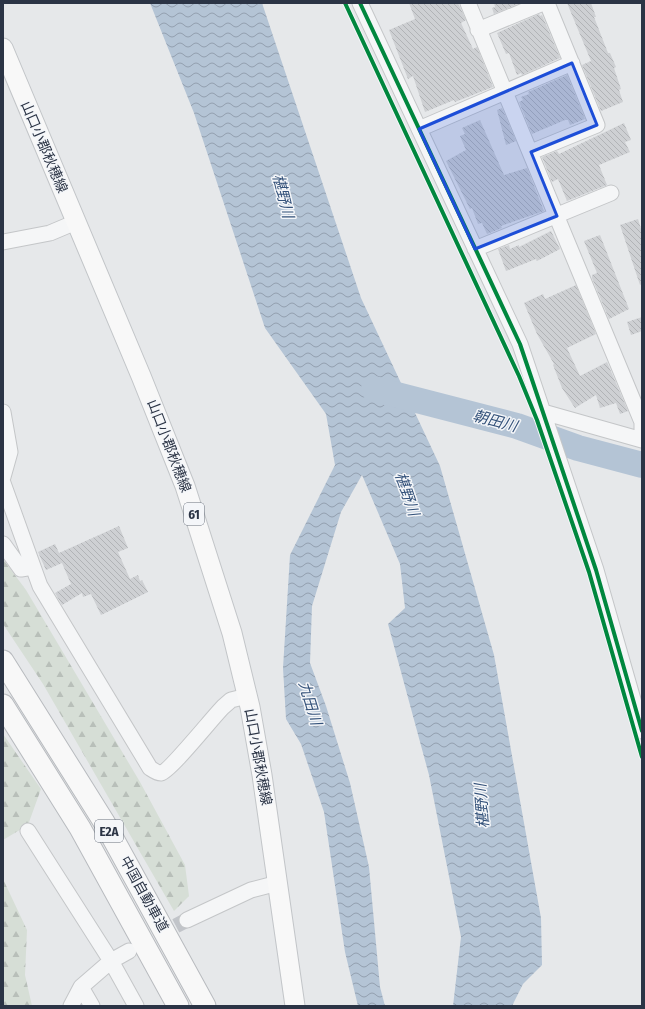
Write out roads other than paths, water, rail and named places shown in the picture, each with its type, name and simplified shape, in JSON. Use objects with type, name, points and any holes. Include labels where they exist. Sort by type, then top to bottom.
[{"type":"highway","name":"中国自動車道","points":[[3,661],[104,822],[205,1006]]},
{"type":"highway","name":"中国自動車道","points":[[3,705],[80,828],[178,1006]]},
{"type":"main road","name":"山口小郡秋穂線","points":[[3,48],[185,486],[232,633],[247,696],[262,775],[296,1006]]},
{"type":"street","points":[[468,3],[642,422],[642,435]]},
{"type":"street","points":[[478,30],[543,3]]},
{"type":"street","points":[[531,152],[597,125],[547,3]]},
{"type":"street","points":[[366,5],[419,129],[520,344],[596,570],[642,731]]},
{"type":"street","points":[[419,129],[572,63]]},
{"type":"street","points":[[476,249],[611,193]]},
{"type":"street","points":[[3,242],[50,233],[76,222]]},
{"type":"street","points":[[3,412],[10,452],[3,477]]},
{"type":"street","points":[[545,417],[642,440]]},
{"type":"street","points":[[3,483],[3,488],[40,586],[150,768],[158,773],[162,772],[176,760],[223,707],[231,700],[247,696]]},
{"type":"street","points":[[3,544],[21,569],[33,567]]},
{"type":"street","points":[[28,831],[111,961],[136,1006]]},
{"type":"street","points":[[187,920],[251,890],[278,883]]},
{"type":"street","points":[[71,1006],[81,986],[111,961],[129,950]]},
{"type":"street","points":[[81,986],[92,1006]]},
{"type":"water","points":[[150,3],[262,3],[361,298],[440,466],[494,655],[541,918],[542,965],[523,984],[512,1006],[453,1006],[461,937],[429,775],[388,624],[405,608],[400,564],[362,475],[341,512],[312,606],[310,663],[326,706],[350,783],[369,867],[380,987],[385,1006],[358,1006],[345,952],[324,812],[301,744],[286,719],[283,668],[290,555],[335,465],[326,414],[265,328],[194,113]]},
{"type":"waterway","name":"朝田川","points":[[374,389],[517,426],[578,448],[642,465]]},
{"type":"tunnel","points":[[135,947],[187,920]]},
{"type":"water label","name":"椹野川","points":[[283,196]]},
{"type":"water label","name":"椹野川","points":[[407,494]]},
{"type":"water label","name":"九田川","points":[[310,703]]},
{"type":"water label","name":"椹野川","points":[[482,806]]}]
